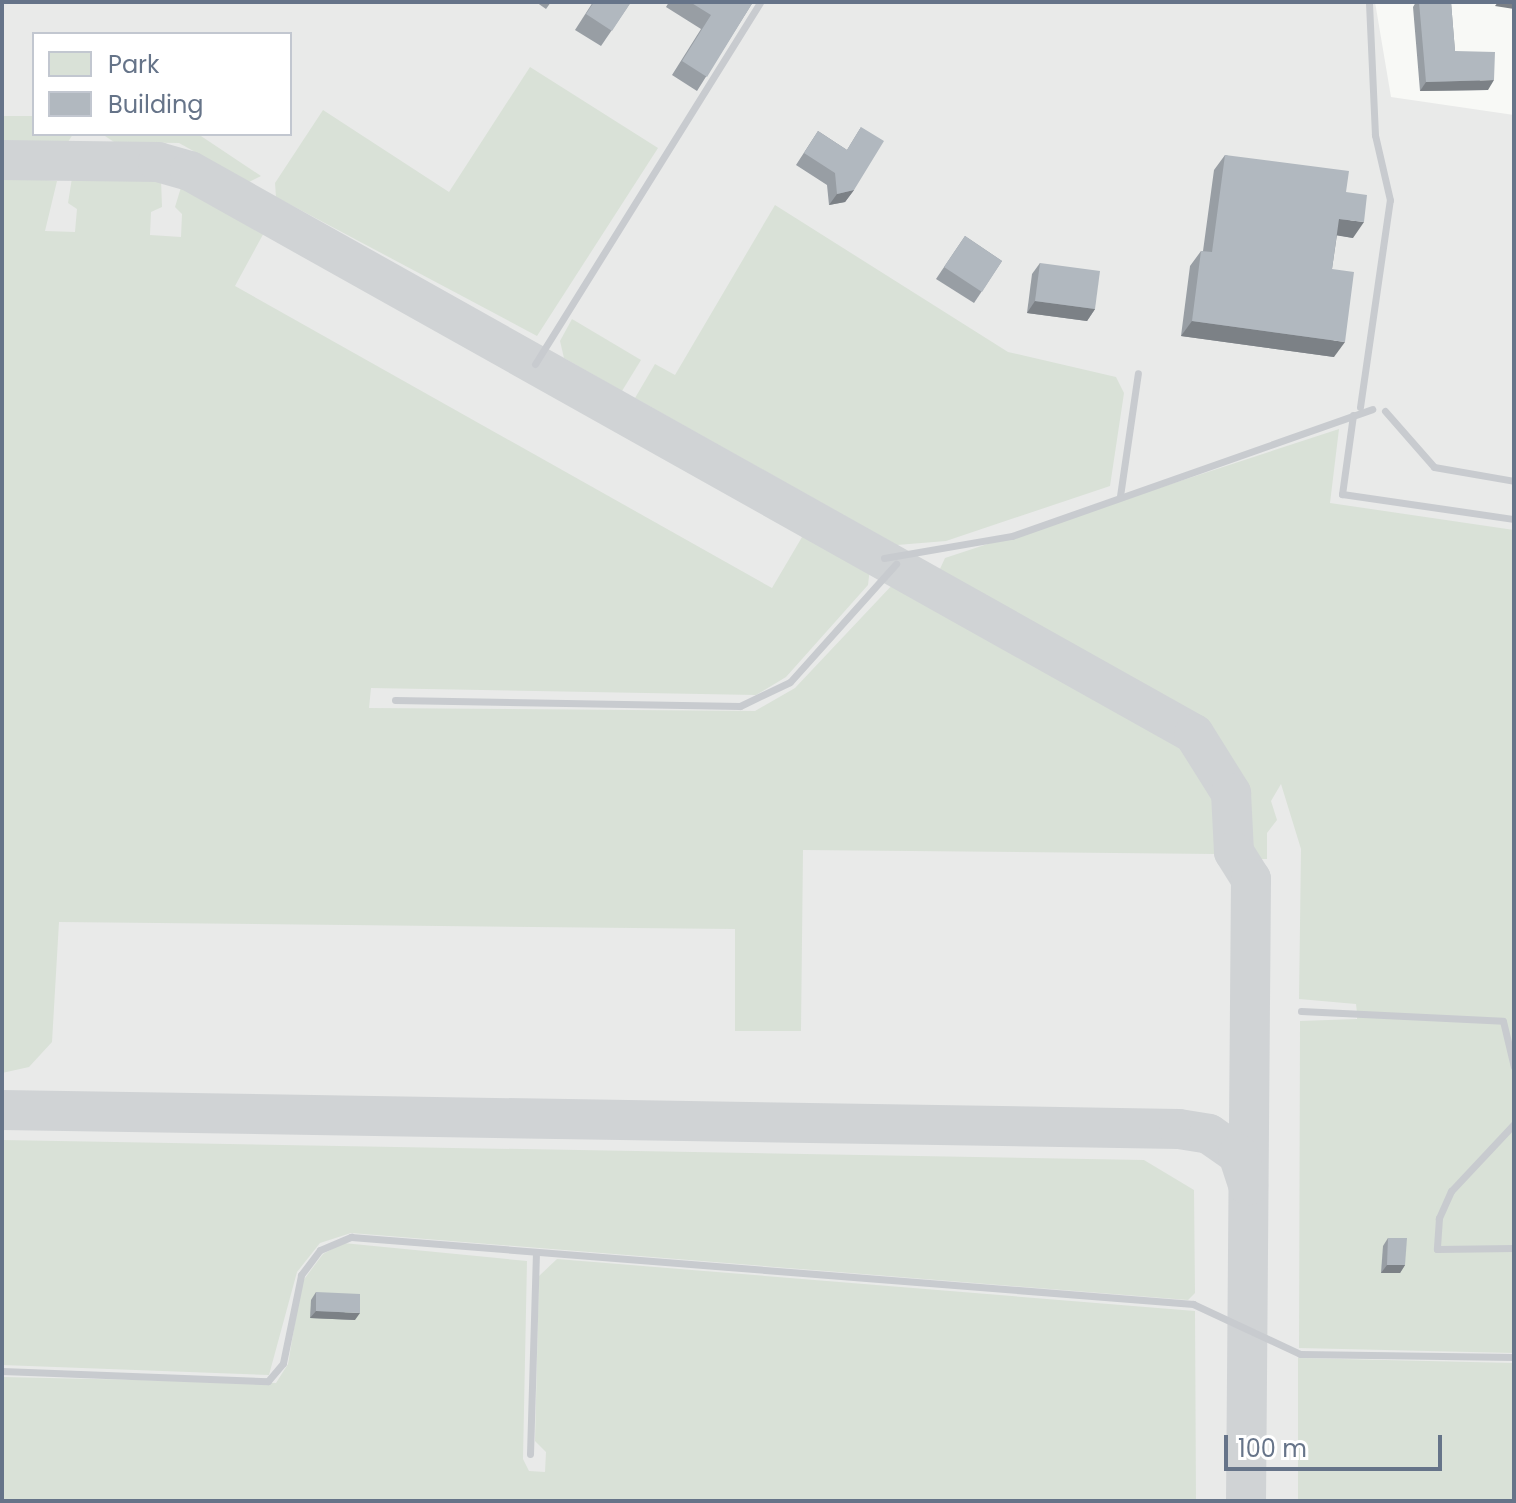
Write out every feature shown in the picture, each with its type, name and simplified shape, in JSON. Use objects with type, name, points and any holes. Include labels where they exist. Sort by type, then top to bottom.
[{"type":"lane","points":[[535,364],[760,2]]},
{"type":"lane","points":[[1360,407],[1390,200],[1375,135],[1369,2]]},
{"type":"lane","points":[[1120,496],[1138,373]]},
{"type":"lane","points":[[884,558],[1012,536],[1372,409]]},
{"type":"lane","points":[[1385,411],[1434,467],[1514,481]]},
{"type":"lane","points":[[1353,415],[1342,494],[1514,519]]},
{"type":"lane","points":[[395,700],[740,706],[790,682],[896,564]]},
{"type":"lane","points":[[1301,1011],[1503,1021],[1514,1067]]},
{"type":"lane","points":[[1514,1124],[1451,1191],[1437,1249],[1514,1248]]},
{"type":"lane","points":[[2,1371],[268,1381],[283,1363],[301,1275],[332,1243],[351,1237],[1193,1304],[1300,1354],[1514,1357]]},
{"type":"lane","points":[[530,1454],[536,1253]]},
{"type":"shaded area","points":[[2,2],[1375,2],[1391,97],[1514,115],[1514,707],[1352,897],[1368,1311],[1514,1325],[1514,1501],[2,1501]]},
{"type":"green space","points":[[530,67],[658,148],[537,336],[276,197],[275,183],[323,110],[449,192]]},
{"type":"green space","points":[[2,116],[32,116],[32,136],[72,136],[68,142],[2,141]]},
{"type":"green space","points":[[105,136],[201,136],[261,176],[249,182],[179,143],[114,142]]},
{"type":"green space","points":[[2,176],[57,181],[45,231],[75,232],[77,209],[68,203],[72,178],[161,179],[162,207],[151,212],[150,235],[181,237],[182,214],[175,207],[182,184],[266,229],[235,286],[772,588],[805,532],[870,568],[868,585],[786,677],[756,695],[371,688],[369,708],[755,711],[795,688],[895,582],[1018,651],[1023,643],[1187,738],[1225,797],[1223,847],[1214,854],[803,850],[801,1031],[735,1031],[735,929],[59,922],[52,1042],[29,1067],[2,1073]]},
{"type":"green space","points":[[775,205],[1008,352],[1116,377],[1124,393],[1110,486],[946,541],[897,545],[635,398],[655,364],[675,375]]},
{"type":"green space","points":[[572,319],[641,360],[622,391],[564,358],[560,341]]},
{"type":"green space","points":[[1339,429],[1330,503],[1514,530],[1514,1353],[1299,1348],[1300,1021],[1357,1019],[1356,1004],[1299,999],[1301,849],[1281,784],[1271,801],[1277,820],[1267,833],[1267,859],[1251,859],[1242,847],[1233,781],[1197,729],[939,571],[945,558]]},
{"type":"green space","points":[[2,1140],[1144,1160],[1194,1190],[1195,1293],[1188,1300],[351,1233],[320,1243],[297,1272],[269,1375],[2,1365]]},
{"type":"green space","points":[[343,1243],[527,1261],[523,1459],[529,1471],[545,1472],[546,1452],[535,1441],[539,1276],[557,1259],[1195,1311],[1196,1501],[2,1501],[2,1377],[276,1383],[288,1364],[302,1282],[323,1254]]},
{"type":"green space","points":[[1298,1358],[1514,1363],[1514,1501],[1298,1501]]},
{"type":"building","points":[[594,2],[631,2],[612,31],[586,14]]},
{"type":"building","points":[[690,2],[753,2],[707,77],[682,61],[711,15]]},
{"type":"building","points":[[1419,2],[1451,2],[1455,51],[1495,52],[1494,80],[1426,82]]},
{"type":"building","points":[[861,127],[884,141],[854,190],[837,194],[835,173],[804,153],[818,131],[847,150]]},
{"type":"building","points":[[1225,155],[1349,171],[1346,192],[1367,195],[1364,222],[1339,219],[1332,269],[1354,272],[1345,342],[1192,321],[1201,251],[1212,252]]},
{"type":"building","points":[[965,236],[1002,261],[982,292],[944,267]]},
{"type":"building","points":[[1040,263],[1100,271],[1095,309],[1035,301]]},
{"type":"building","points":[[1388,1238],[1407,1238],[1405,1265],[1387,1265]]},
{"type":"building","points":[[316,1292],[360,1294],[360,1313],[316,1311]]},
{"type":"taxiway","points":[[2,160],[158,162],[190,171],[1194,734],[1231,793],[1234,852],[1251,879],[1246,1501]]},
{"type":"taxiway","points":[[2,1110],[1179,1129],[1209,1134],[1238,1154],[1248,1185]]}]
